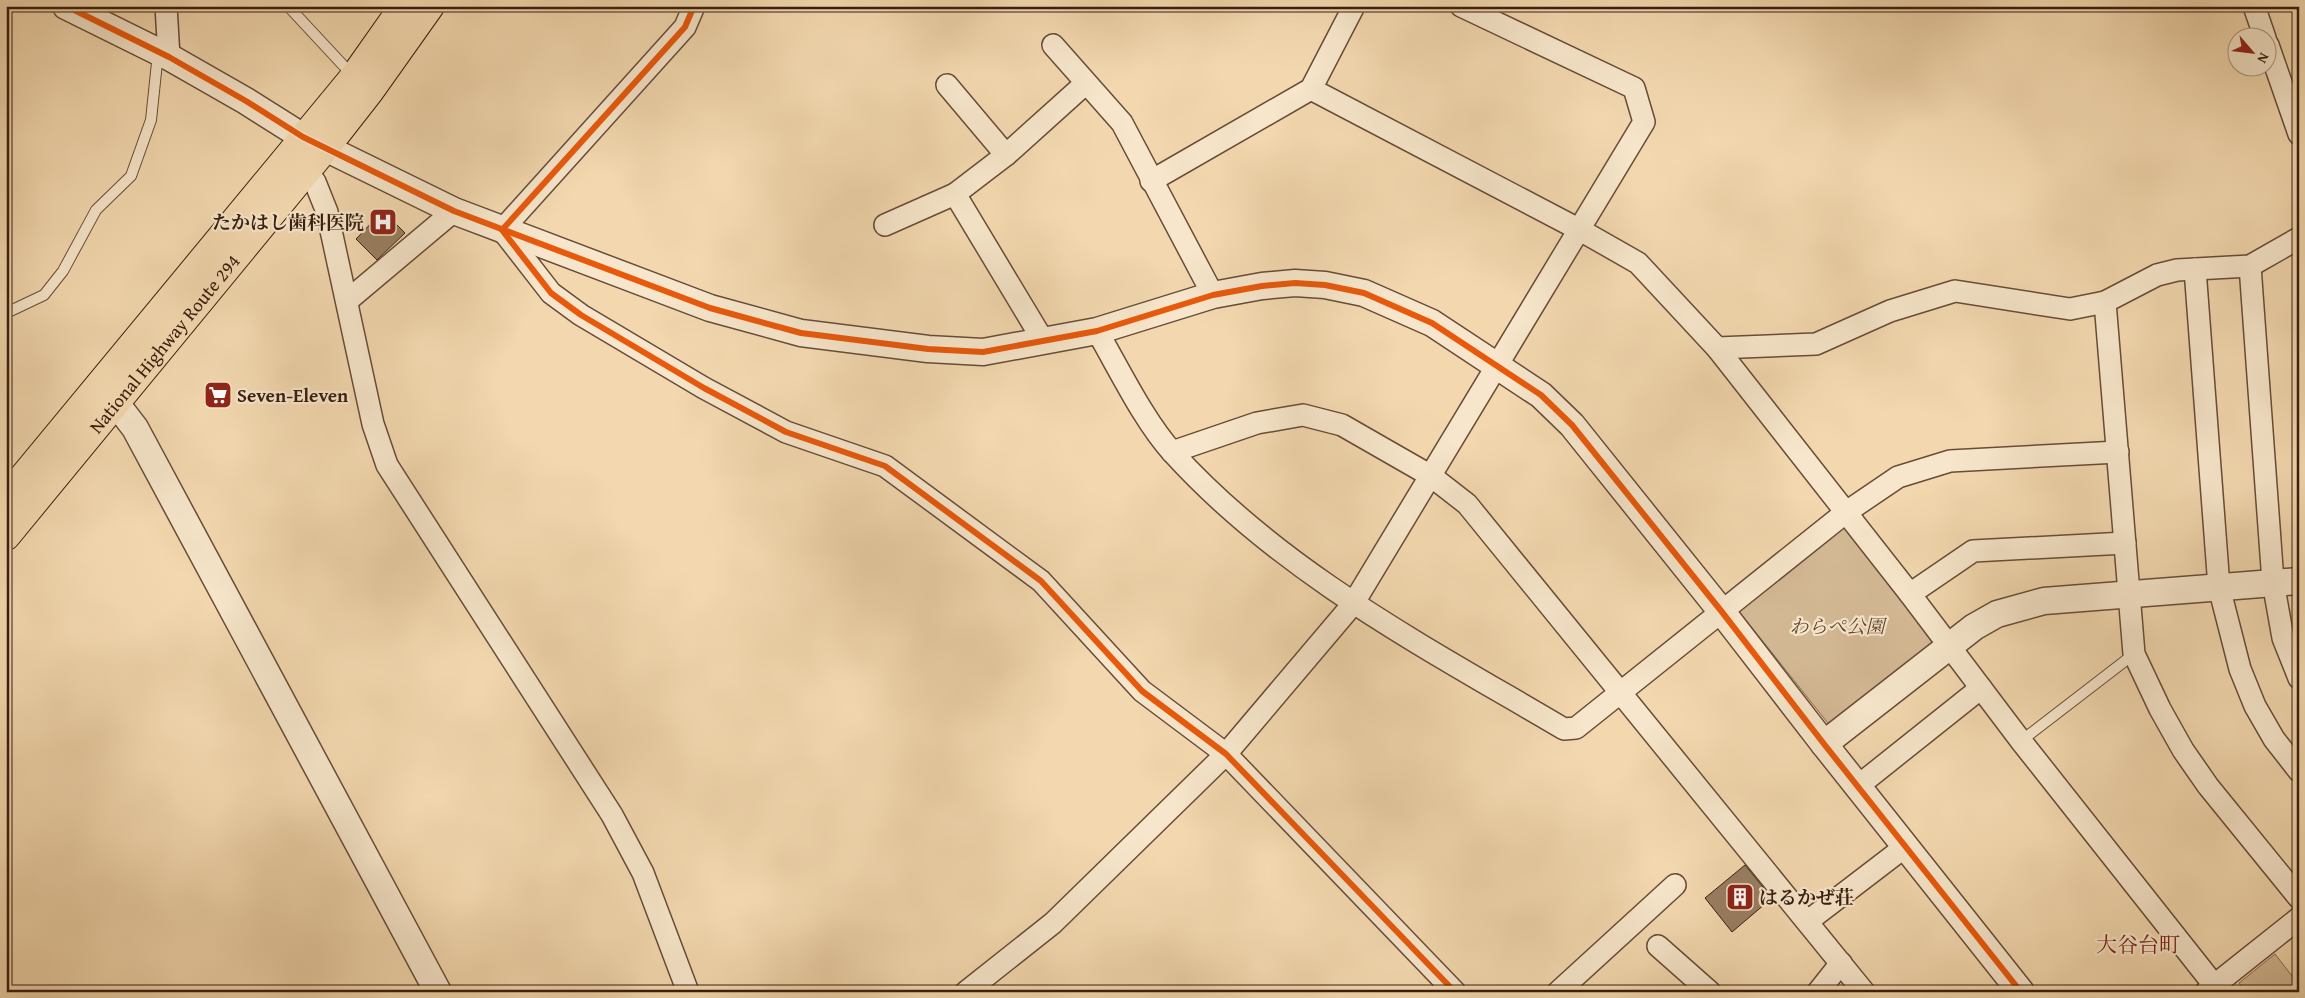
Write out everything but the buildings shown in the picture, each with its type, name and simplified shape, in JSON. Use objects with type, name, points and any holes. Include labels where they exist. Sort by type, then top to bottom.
[{"type":"highway","name":"National Highway Route 294","points":[[362,84],[404,6]]},
{"type":"highway","name":"National Highway Route 294","points":[[6,536],[107,395],[362,84],[430,6]]},
{"type":"highway","name":"National Highway Route 294","points":[[6,498],[107,395],[306,171],[315,142]]},
{"type":"street","points":[[66,6],[163,54],[315,142],[454,211],[710,308],[801,332],[928,349],[983,352],[1097,331],[1213,295],[1262,286],[1296,283],[1325,285],[1364,293],[1432,323],[1541,395],[1572,425],[1722,612],[2021,992]]},
{"type":"street","points":[[163,54],[166,6]]},
{"type":"street","points":[[502,230],[685,27],[694,6]]},
{"type":"street","points":[[1151,181],[1311,89],[1354,6]]},
{"type":"street","points":[[966,992],[1053,922],[1226,754],[1353,604],[1644,122],[1634,88],[1461,6]]},
{"type":"street","points":[[2254,6],[2262,28]]},
{"type":"street","points":[[1053,46],[1122,123],[1213,295]]},
{"type":"street","points":[[2278,74],[2299,134]]},
{"type":"street","points":[[885,225],[955,194],[1006,155],[1086,83]]},
{"type":"street","points":[[947,85],[1006,155]]},
{"type":"street","points":[[1311,89],[1580,230],[1638,263],[1717,348],[1910,594],[2210,988],[2299,918]]},
{"type":"street","points":[[306,171],[315,182],[327,212],[373,424],[387,465],[612,815],[643,873],[688,992]]},
{"type":"street","points":[[955,194],[1044,342]]},
{"type":"street","points":[[346,301],[454,211]]},
{"type":"street","points":[[502,230],[551,293],[581,315],[704,388],[786,432],[885,466],[1041,581],[1142,691],[1226,754],[1455,992]]},
{"type":"street","points":[[1717,348],[1816,344],[1890,311],[1955,292],[2070,309],[2104,302],[2157,275],[2195,269],[2250,266],[2299,238]]},
{"type":"street","points":[[2250,266],[2286,581],[2283,638],[2299,678]]},
{"type":"street","points":[[2195,269],[2219,587],[2240,669],[2255,706],[2274,738],[2299,771]]},
{"type":"street","points":[[2104,302],[2134,654],[2160,709],[2183,750],[2208,786],[2299,898]]},
{"type":"street","points":[[1097,331],[1134,397],[1172,452],[1258,534],[1353,604],[1564,729],[1576,728],[1845,512],[1898,477],[1950,461],[2118,452]]},
{"type":"street","points":[[107,395],[135,428],[438,992]]},
{"type":"street","points":[[1172,452],[1257,423],[1303,415],[1342,425],[1431,476],[1467,504],[1864,992]]},
{"type":"street","points":[[1910,594],[1973,551],[2125,543]]},
{"type":"street","points":[[1824,744],[1974,626],[1997,614],[2044,600],[2286,581]]},
{"type":"street","points":[[1858,786],[1981,688]]},
{"type":"street","points":[[1808,921],[1906,846]]},
{"type":"street","points":[[1558,992],[1675,885]]},
{"type":"street","points":[[1658,946],[1710,992]]},
{"type":"street","points":[[1818,992],[1841,963]]},
{"type":"lane","points":[[288,6],[362,84]]},
{"type":"lane","points":[[6,313],[44,295],[63,271],[96,210],[131,176],[151,120],[163,54]]},
{"type":"lane","points":[[2021,741],[2134,654]]},
{"type":"green space","name":"わらぺ公園","points":[[1843,525],[1936,642],[1831,727],[1738,610]]},
{"type":"green space","points":[[2275,954],[2299,985],[2299,992],[2245,992],[2239,983]]},
{"type":"cycle path","points":[[66,6],[169,57],[246,101],[303,137],[454,211],[710,308],[801,333],[928,349],[983,352],[1097,331],[1213,295],[1262,286],[1295,283],[1325,285],[1364,293],[1432,323],[1541,395],[1572,425],[1722,612],[2021,992]]},
{"type":"cycle path","points":[[694,6],[685,27],[502,230],[551,293],[581,315],[704,388],[786,432],[885,466],[1041,581],[1142,691],[1226,754],[1455,992]]},
{"type":"place","name":"たかはし歯科医院","points":[[383,222]]},
{"type":"place","name":"Seven-Eleven","points":[[218,395]]},
{"type":"place","name":"はるかぜ荘","points":[[1740,897]]},
{"type":"district","name":"大谷台町","points":[[2138,945]]}]
